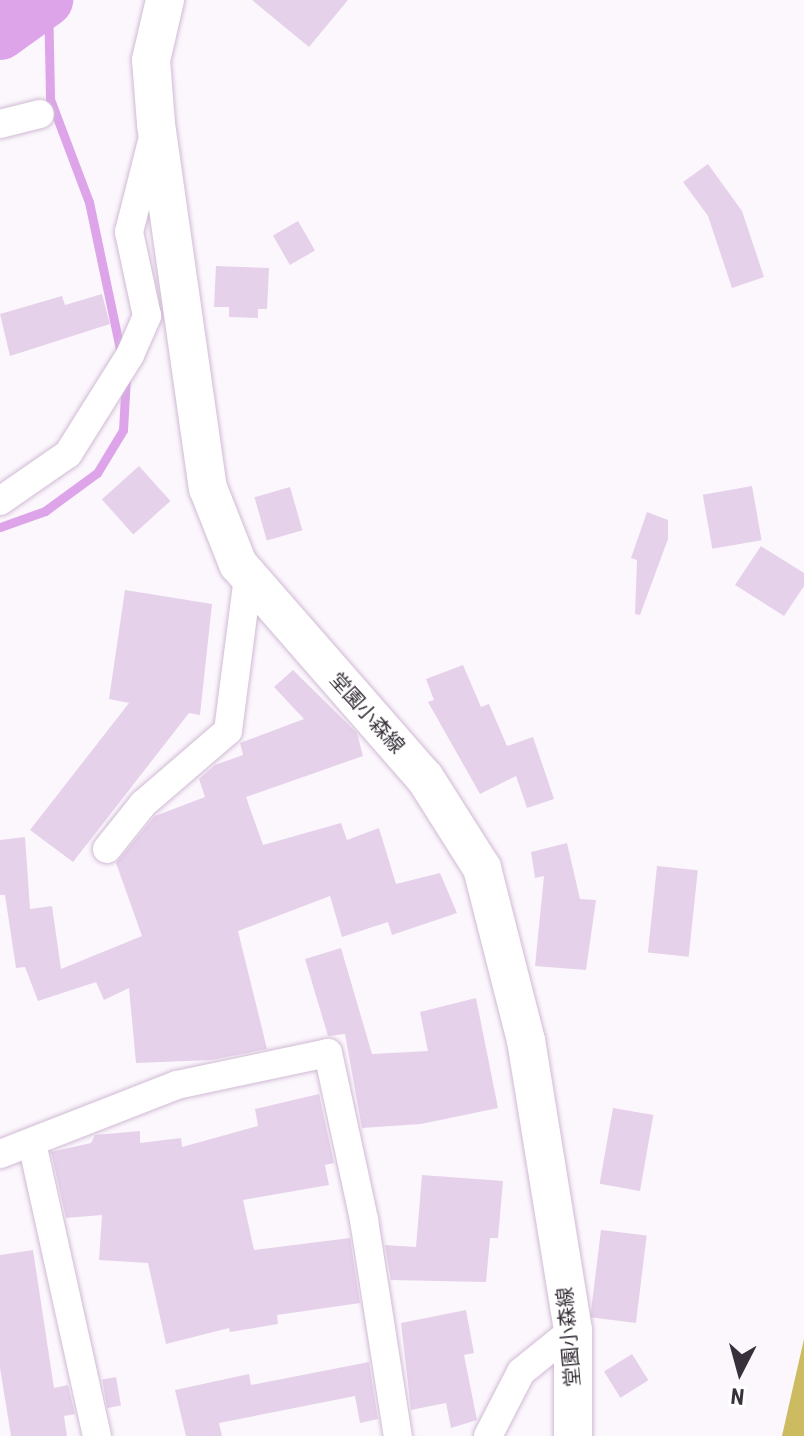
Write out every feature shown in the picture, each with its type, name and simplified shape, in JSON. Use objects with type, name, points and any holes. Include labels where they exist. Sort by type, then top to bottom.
[{"type":"main road","name":"堂園小森線","points":[[165,0],[151,60],[156,124],[208,488],[238,564],[425,778],[482,868],[526,1040],[573,1330],[573,1436]]},
{"type":"street","points":[[0,124],[40,114]]},
{"type":"street","points":[[0,501],[68,454],[130,355],[147,316],[129,232],[132,204],[156,124]]},
{"type":"street","points":[[107,849],[143,804],[228,731],[248,576]]},
{"type":"street","points":[[0,1154],[177,1085],[328,1053],[364,1220],[398,1436]]},
{"type":"street","points":[[32,1143],[97,1436]]},
{"type":"street","points":[[488,1436],[521,1372],[573,1330]]},
{"type":"shaded area","points":[[804,1339],[804,1436],[782,1436],[791,1396]]},
{"type":"building","points":[[252,0],[348,0],[309,47]]},
{"type":"building","points":[[708,164],[742,211],[764,277],[732,288],[708,216],[683,182]]},
{"type":"building","points":[[298,221],[315,250],[290,265],[273,236]]},
{"type":"building","points":[[216,266],[269,268],[267,309],[258,309],[258,318],[229,317],[229,307],[214,307]]},
{"type":"building","points":[[102,294],[110,324],[10,356],[0,314],[62,296],[65,305]]},
{"type":"building","points":[[139,466],[170,501],[133,534],[102,499]]},
{"type":"building","points":[[752,486],[762,540],[712,549],[703,495]]},
{"type":"building","points":[[290,487],[302,530],[267,540],[254,497]]},
{"type":"building","points":[[647,512],[668,520],[668,539],[640,615],[635,614],[637,560],[631,558]]},
{"type":"building","points":[[761,546],[804,573],[804,586],[784,616],[735,585]]},
{"type":"building","points":[[125,590],[212,604],[200,715],[189,713],[73,862],[30,830],[129,703],[109,699]]},
{"type":"building","points":[[463,665],[481,707],[489,704],[507,746],[533,737],[554,799],[527,808],[516,776],[480,794],[428,702],[434,700],[426,679]]},
{"type":"building","points":[[293,670],[357,733],[363,756],[246,797],[263,845],[341,823],[347,840],[379,828],[396,884],[440,873],[457,913],[392,935],[388,922],[342,937],[330,896],[238,931],[267,1049],[211,1060],[136,1063],[129,988],[104,1000],[96,982],[38,1001],[25,967],[16,968],[5,895],[0,895],[0,840],[25,837],[30,909],[52,906],[61,969],[142,936],[116,863],[155,816],[205,797],[199,779],[215,765],[243,755],[240,743],[304,719],[274,687]]},
{"type":"building","points":[[567,843],[580,899],[596,900],[586,970],[535,966],[544,876],[535,878],[531,852]]},
{"type":"building","points":[[657,866],[698,870],[689,957],[648,953]]},
{"type":"building","points":[[341,948],[372,1054],[428,1051],[420,1012],[476,998],[498,1108],[421,1124],[362,1128],[345,1034],[328,1036],[305,959]]},
{"type":"building","points":[[319,1094],[334,1163],[325,1165],[329,1185],[243,1200],[254,1250],[350,1238],[360,1303],[277,1315],[278,1324],[230,1332],[229,1328],[166,1344],[148,1263],[99,1260],[102,1215],[66,1218],[51,1152],[91,1143],[95,1135],[140,1131],[140,1143],[181,1138],[182,1147],[258,1126],[255,1109]]},
{"type":"building","points":[[613,1108],[653,1115],[640,1191],[600,1184]]},
{"type":"building","points":[[422,1175],[503,1181],[498,1238],[490,1238],[486,1282],[391,1280],[385,1245],[416,1247]]},
{"type":"building","points":[[601,1230],[647,1236],[636,1323],[590,1317]]},
{"type":"building","points":[[33,1250],[54,1388],[68,1385],[75,1414],[64,1416],[67,1436],[11,1436],[0,1368],[0,1255]]},
{"type":"building","points":[[466,1310],[474,1353],[464,1355],[477,1420],[451,1428],[446,1403],[411,1410],[401,1323]]},
{"type":"building","points":[[632,1354],[648,1380],[620,1398],[604,1371]]},
{"type":"building","points":[[369,1362],[378,1419],[360,1423],[355,1396],[219,1423],[222,1436],[186,1436],[175,1390],[249,1374],[251,1385]]},
{"type":"building","points":[[116,1377],[121,1406],[107,1408],[102,1379]]},
{"type":"waterway","points":[[0,33],[46,0]]},
{"type":"waterway","points":[[48,0],[50,99],[89,202],[121,354]]},
{"type":"waterway","points":[[0,527],[45,511],[97,473],[123,430],[126,376]]}]
